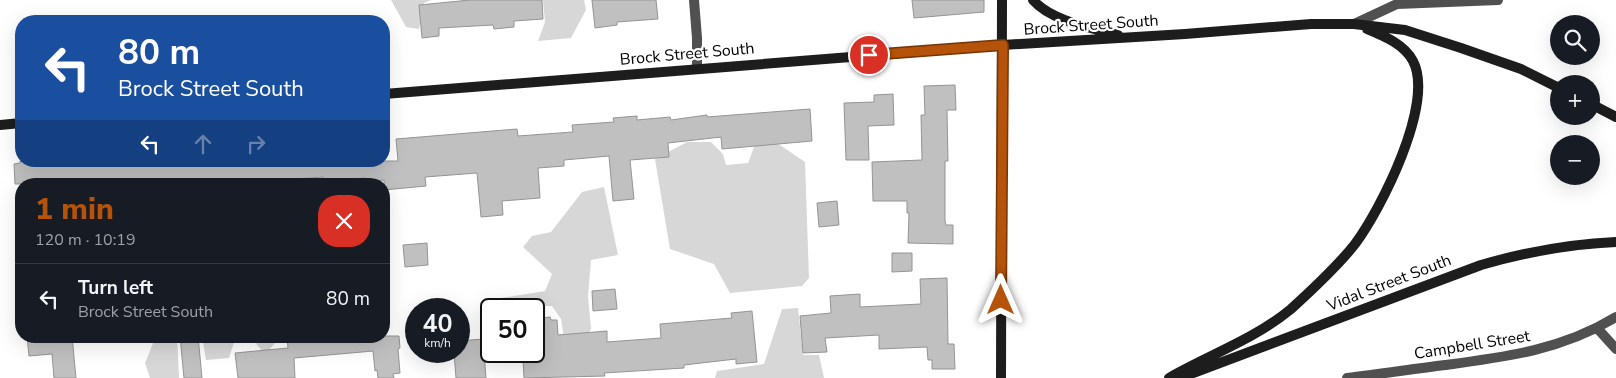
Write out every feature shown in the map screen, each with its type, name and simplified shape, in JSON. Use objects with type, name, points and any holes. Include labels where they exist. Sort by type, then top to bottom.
[{"type":"main road","points":[[1001,378],[1002,0]]},
{"type":"main road","points":[[1033,0],[1047,12],[1079,25],[1126,38]]},
{"type":"main road","name":"Brock Street South","points":[[390,94],[1003,45],[1311,24],[1354,24]]},
{"type":"main road","points":[[1354,24],[1405,30],[1438,40],[1521,69],[1550,84]]},
{"type":"main road","points":[[1169,378],[1253,335],[1291,308],[1324,278],[1354,244],[1381,203],[1402,156],[1410,131],[1417,94],[1416,74],[1413,61],[1404,49],[1380,34],[1354,24]]},
{"type":"main road","points":[[1600,109],[1616,117]]},
{"type":"main road","points":[[0,125],[15,124]]},
{"type":"main road","name":"Vidal Street South","points":[[1180,378],[1481,265],[1564,246],[1616,242]]},
{"type":"street","points":[[694,0],[697,68]]},
{"type":"street","name":"Brock Street South","points":[[1354,24],[1397,4],[1498,0]]},
{"type":"street","name":"Campbell Street","points":[[1347,378],[1469,362],[1528,352],[1569,341],[1616,317]]},
{"type":"street","points":[[1597,328],[1616,349]]},
{"type":"shaded area","points":[[391,0],[431,0],[424,3],[419,29],[406,27]]},
{"type":"shaded area","points":[[543,0],[584,0],[586,10],[571,38],[538,41],[545,22]]},
{"type":"shaded area","points":[[757,139],[771,139],[805,162],[809,278],[802,286],[730,293],[714,264],[670,249],[655,159],[687,142],[711,142],[723,154],[726,165],[748,163]]},
{"type":"shaded area","points":[[604,187],[618,255],[591,260],[588,296],[591,329],[583,343],[565,345],[561,319],[552,306],[545,306],[545,298],[501,298],[545,291],[552,274],[523,247],[532,236],[551,232],[582,192]]},
{"type":"shaded area","points":[[798,308],[803,355],[819,355],[824,378],[715,378],[717,371],[764,364],[782,309]]},
{"type":"shaded area","points":[[153,343],[177,343],[179,378],[150,378],[145,363]]},
{"type":"shaded area","points":[[203,343],[234,343],[229,358],[206,360]]},
{"type":"shaded area","points":[[256,343],[275,343],[265,354]]},
{"type":"building","points":[[470,0],[542,0],[543,19],[514,21],[514,27],[494,29],[493,25],[439,28],[439,36],[422,38],[419,5]]},
{"type":"building","points":[[592,0],[656,0],[658,19],[617,22],[617,25],[595,28]]},
{"type":"building","points":[[912,0],[984,0],[984,12],[914,18]]},
{"type":"building","points":[[955,85],[956,110],[947,110],[948,161],[945,161],[945,221],[946,225],[953,225],[953,244],[908,243],[909,213],[907,213],[907,201],[873,201],[872,162],[922,160],[921,115],[925,115],[924,86]]},
{"type":"building","points":[[893,94],[894,125],[868,126],[869,160],[846,160],[844,103],[874,102],[874,95]]},
{"type":"building","points":[[810,109],[812,141],[722,149],[721,137],[668,143],[669,157],[630,160],[634,199],[613,201],[609,156],[564,160],[564,166],[538,168],[540,198],[502,201],[503,215],[481,217],[477,173],[425,177],[426,186],[390,189],[390,178],[323,177],[15,178],[15,184],[14,164],[15,164],[15,167],[390,167],[390,161],[398,161],[396,139],[517,129],[518,136],[573,132],[572,125],[614,122],[613,118],[637,116],[637,120],[670,117],[671,120],[707,115],[707,117]]},
{"type":"building","points":[[837,201],[839,225],[819,227],[817,203]]},
{"type":"building","points":[[427,243],[428,265],[405,267],[403,245]]},
{"type":"building","points":[[892,253],[912,253],[912,271],[892,272]]},
{"type":"building","points":[[947,278],[948,344],[954,344],[955,369],[932,369],[932,360],[928,360],[927,347],[879,349],[879,335],[825,338],[827,352],[803,353],[800,316],[831,313],[830,296],[860,294],[860,307],[921,304],[920,279]]},
{"type":"building","points":[[615,289],[617,309],[593,311],[592,291]]},
{"type":"building","points":[[752,311],[757,362],[736,364],[736,359],[684,365],[684,368],[604,373],[605,376],[524,378],[523,363],[545,363],[545,318],[550,317],[551,320],[557,320],[558,335],[607,331],[607,342],[661,338],[660,324],[732,318],[731,313]]},
{"type":"building","points":[[390,336],[399,336],[400,373],[393,374],[394,378],[378,378],[377,370],[375,371],[373,351],[294,358],[295,378],[238,378],[235,353],[288,348],[288,343],[390,343]]},
{"type":"building","points":[[480,339],[480,363],[485,363],[486,378],[456,378],[455,363],[470,363],[470,340]]},
{"type":"building","points":[[28,343],[73,343],[76,378],[54,378],[52,354],[29,356]]},
{"type":"building","points":[[181,343],[199,343],[202,378],[184,378]]},
{"type":"route","points":[[869,55],[1003,45],[1001,300]]}]
